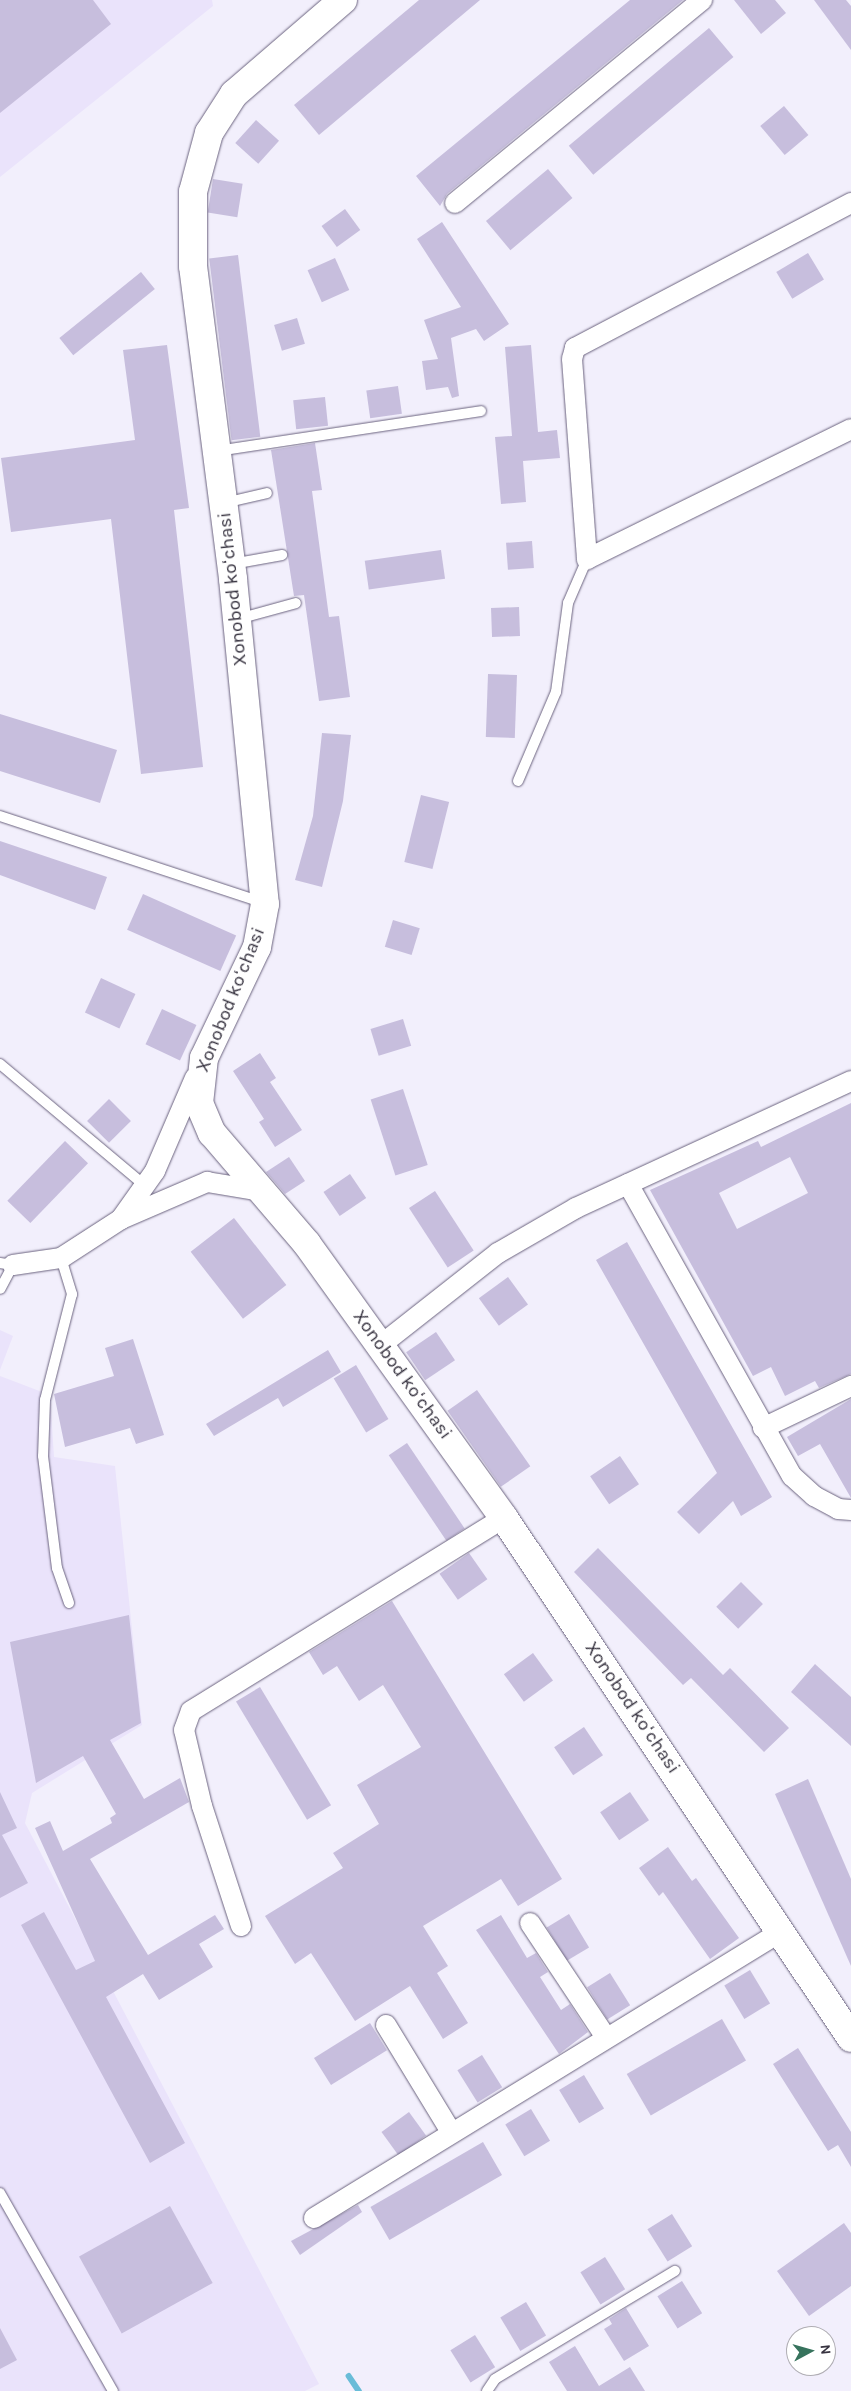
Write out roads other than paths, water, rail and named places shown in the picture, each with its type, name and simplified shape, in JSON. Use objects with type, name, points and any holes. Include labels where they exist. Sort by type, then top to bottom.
[{"type":"main road","name":"Xonobod koʻchasi","points":[[344,0],[234,94],[209,133],[199,162],[192,207],[192,266],[231,564],[265,904],[257,947],[204,1058],[198,1092],[201,1114],[381,1345],[504,1518],[782,1931],[851,2038]]},
{"type":"street","points":[[455,203],[702,0]]},
{"type":"street","points":[[851,202],[575,348],[572,359],[587,559],[851,429]]},
{"type":"street","points":[[120,1219],[144,1185],[168,1145],[204,1058]]},
{"type":"street","points":[[381,1345],[498,1253],[576,1208],[851,1081]]},
{"type":"street","points":[[6,1264],[61,1258],[120,1219],[207,1182],[262,1191]]},
{"type":"street","points":[[628,1184],[763,1428],[792,1476],[807,1489],[838,1509],[851,1510]]},
{"type":"street","points":[[763,1428],[851,1386]]},
{"type":"street","points":[[241,1926],[202,1806],[184,1730],[191,1711],[504,1518]]},
{"type":"street","points":[[530,1924],[605,2036]]},
{"type":"street","points":[[314,2218],[605,2036],[782,1931]]},
{"type":"street","points":[[386,2025],[451,2132]]},
{"type":"lane","points":[[216,451],[480,411]]},
{"type":"lane","points":[[223,503],[266,493]]},
{"type":"lane","points":[[231,564],[282,555]]},
{"type":"lane","points":[[518,781],[556,692],[568,603],[587,559]]},
{"type":"lane","points":[[237,620],[296,603]]},
{"type":"lane","points":[[0,816],[265,904]]},
{"type":"lane","points":[[0,1064],[144,1185]]},
{"type":"lane","points":[[61,1258],[72,1294],[45,1400],[43,1456],[57,1568],[69,1603]]},
{"type":"lane","points":[[0,1289],[6,1264]]},
{"type":"lane","points":[[0,2192],[113,2391]]},
{"type":"lane","points":[[487,2391],[495,2379],[675,2271]]},
{"type":"waterway","points":[[349,2376],[359,2391]]}]
